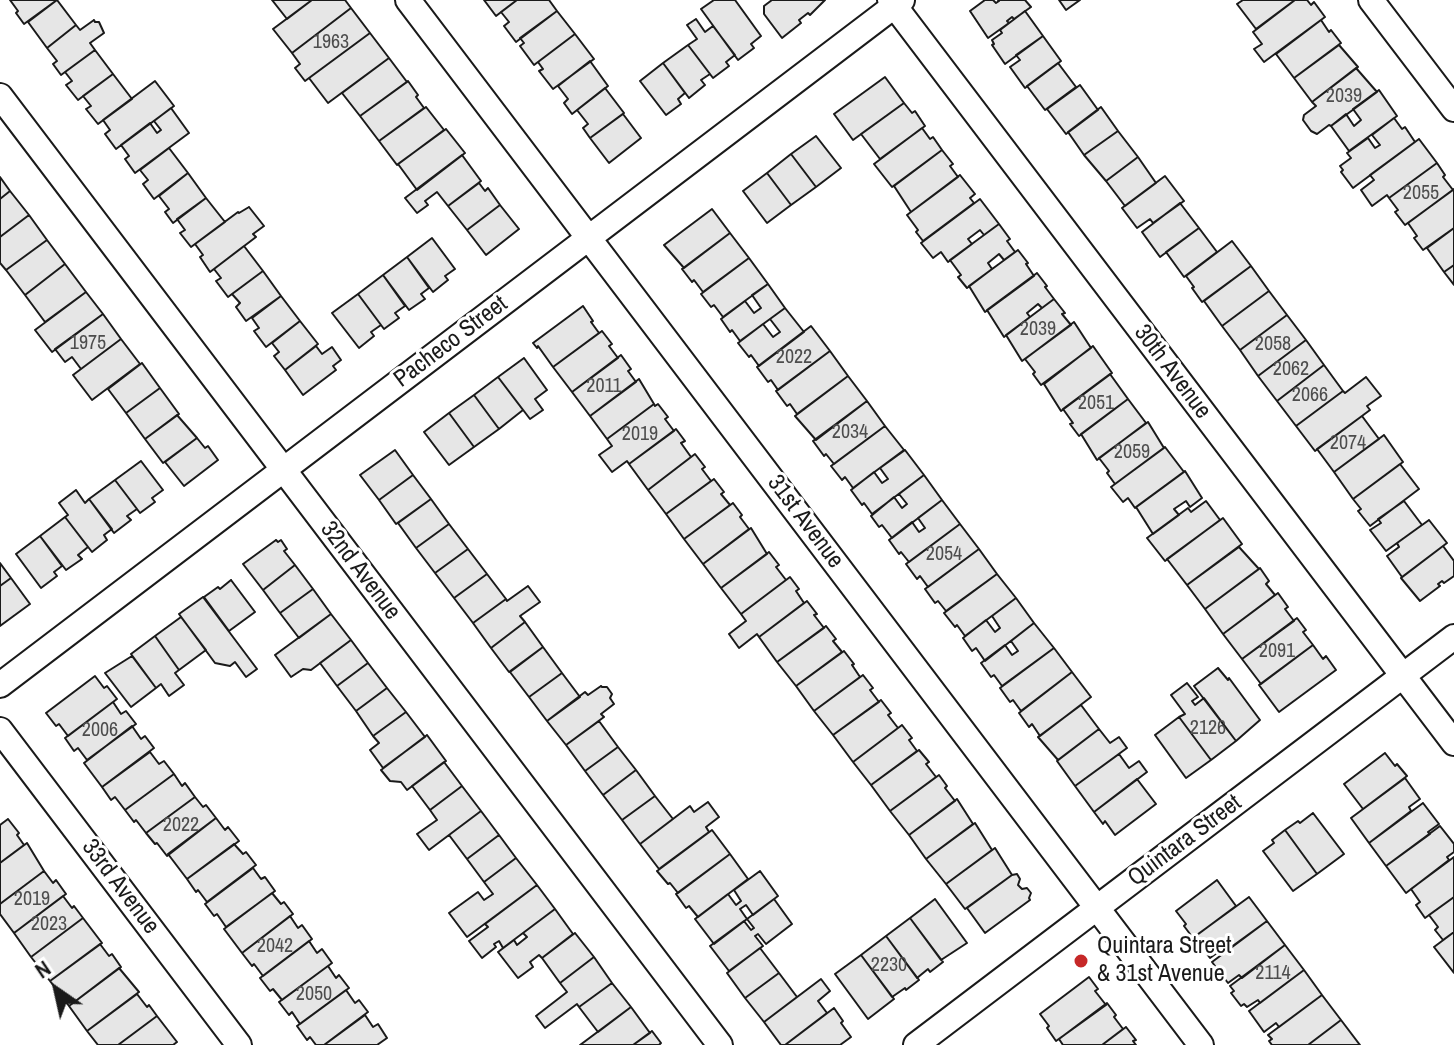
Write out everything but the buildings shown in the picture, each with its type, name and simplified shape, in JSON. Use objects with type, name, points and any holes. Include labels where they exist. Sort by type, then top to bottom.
[{"type":"street","name":"31st Avenue","points":[[408,0],[1201,1045]]},
{"type":"street","points":[[1371,0],[1454,109]]},
{"type":"street","name":"Pacheco Street","points":[[0,685],[896,2]]},
{"type":"street","name":"30th Avenue","points":[[896,2],[1454,743]]},
{"type":"street","name":"32nd Avenue","points":[[0,96],[720,1045]]},
{"type":"street","name":"Quintara Street","points":[[916,1045],[1454,637]]},
{"type":"street","name":"33rd Avenue","points":[[0,730],[239,1045]]},
{"type":"place","name":"Quintara Street & 31st Avenue","points":[[1081,961]]}]
